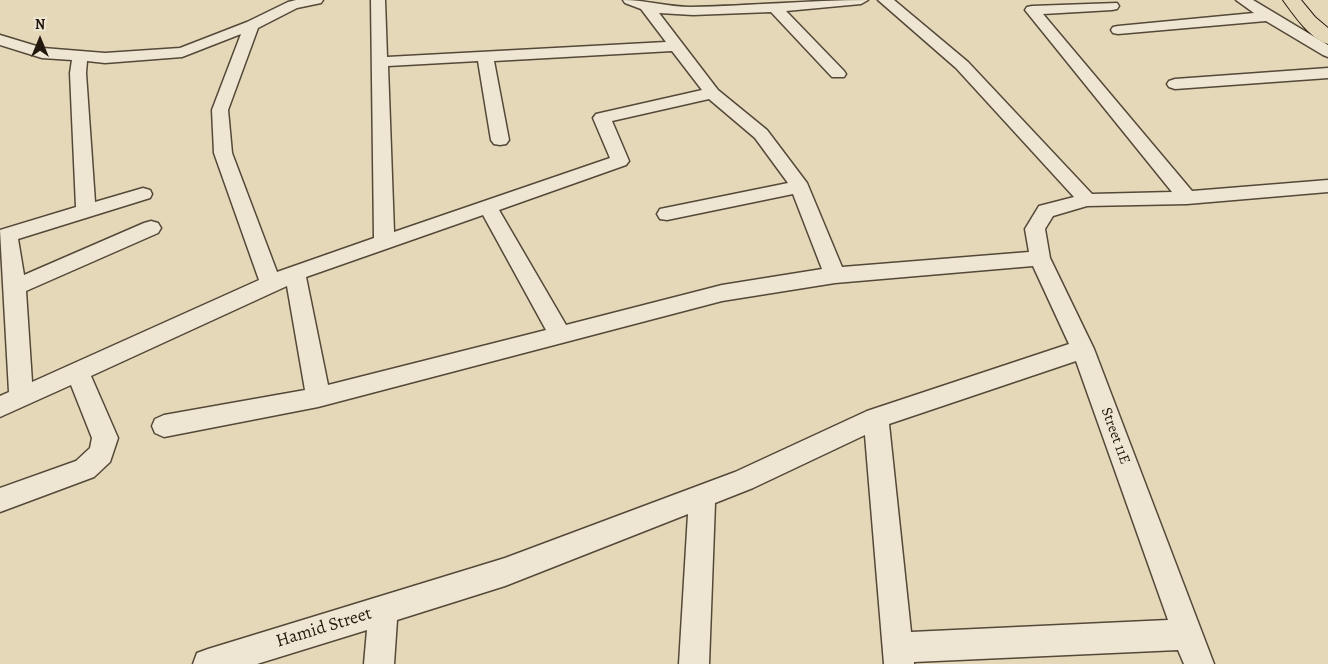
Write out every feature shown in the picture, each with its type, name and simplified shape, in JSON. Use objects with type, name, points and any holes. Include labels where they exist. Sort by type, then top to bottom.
[{"type":"main road","points":[[1292,0],[1328,38]]},
{"type":"street","points":[[0,40],[42,53],[105,58],[182,52],[252,25],[293,5],[316,0]]},
{"type":"street","points":[[378,0],[384,242]]},
{"type":"street","points":[[630,0],[648,8],[861,0]]},
{"type":"street","points":[[885,0],[962,66],[1088,200],[1187,198],[1328,186]]},
{"type":"street","points":[[1243,0],[1328,52]]},
{"type":"street","points":[[767,5],[838,74]]},
{"type":"street","points":[[1112,6],[1032,10],[1187,198]]},
{"type":"street","points":[[648,8],[712,93],[761,134],[800,187],[835,275]]},
{"type":"street","points":[[1118,30],[1269,16]]},
{"type":"street","points":[[252,25],[220,110],[223,153],[271,284]]},
{"type":"street","points":[[380,62],[676,46]]},
{"type":"street","points":[[80,56],[78,73],[86,211]]},
{"type":"street","points":[[485,56],[500,140]]},
{"type":"street","points":[[1175,84],[1328,73]]},
{"type":"street","points":[[143,194],[4,236],[15,287],[11,402],[295,273],[620,161],[602,118],[712,93]]},
{"type":"street","points":[[667,214],[800,187]]},
{"type":"street","name":"Street 11E","points":[[1088,200],[1046,211],[1035,230],[1040,258],[1083,349],[1200,664]]},
{"type":"street","points":[[488,207],[560,335]]},
{"type":"street","points":[[15,287],[151,228]]},
{"type":"street","points":[[164,426],[318,397],[722,293],[835,275],[1040,258]]},
{"type":"street","points":[[295,273],[318,397]]},
{"type":"street","name":"Hamid Street","points":[[208,664],[505,572],[744,480],[876,418],[1083,349]]},
{"type":"street","points":[[0,500],[85,469],[100,454],[105,438],[78,373]]},
{"type":"street","points":[[876,418],[898,656],[1188,634]]},
{"type":"street","points":[[694,664],[702,496]]},
{"type":"street","points":[[379,664],[383,610]]}]
